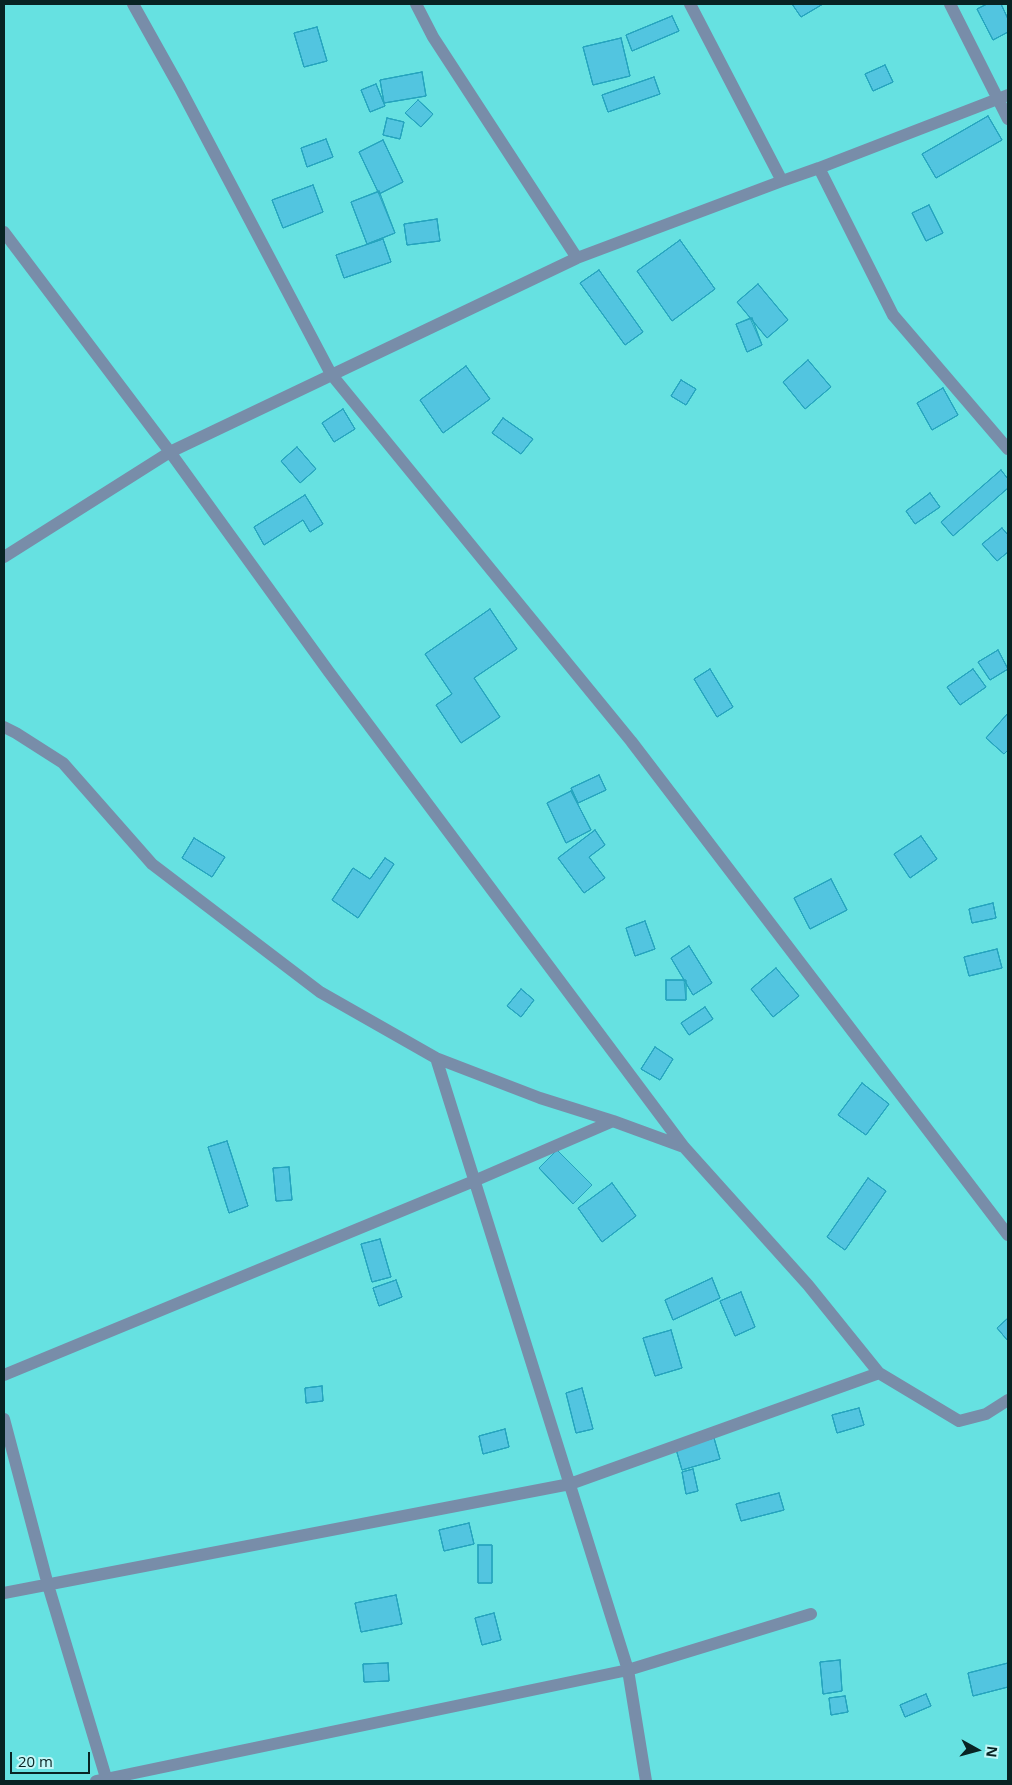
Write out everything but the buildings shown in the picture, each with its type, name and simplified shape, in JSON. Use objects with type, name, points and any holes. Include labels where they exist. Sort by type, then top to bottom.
[{"type":"street","points":[[133,4],[180,88],[332,374],[630,741],[1008,1235]]},
{"type":"street","points":[[416,4],[432,37],[577,258]]},
{"type":"street","points":[[690,4],[782,181]]},
{"type":"street","points":[[950,4],[1003,97],[1008,119]]},
{"type":"street","points":[[4,557],[170,452],[577,258],[1003,97]]},
{"type":"street","points":[[819,168],[893,315],[1008,449]]},
{"type":"street","points":[[4,232],[170,452],[341,688],[684,1147],[808,1285],[879,1373],[959,1421],[986,1414],[1008,1400]]},
{"type":"street","points":[[4,727],[63,763],[152,864],[320,992],[436,1058],[540,1098],[613,1121],[684,1147]]},
{"type":"street","points":[[436,1058],[628,1670],[646,1781]]},
{"type":"street","points":[[4,1375],[474,1181],[613,1121]]},
{"type":"street","points":[[4,1593],[570,1484],[879,1373]]},
{"type":"street","points":[[4,1419],[103,1781],[628,1670],[811,1614]]}]
